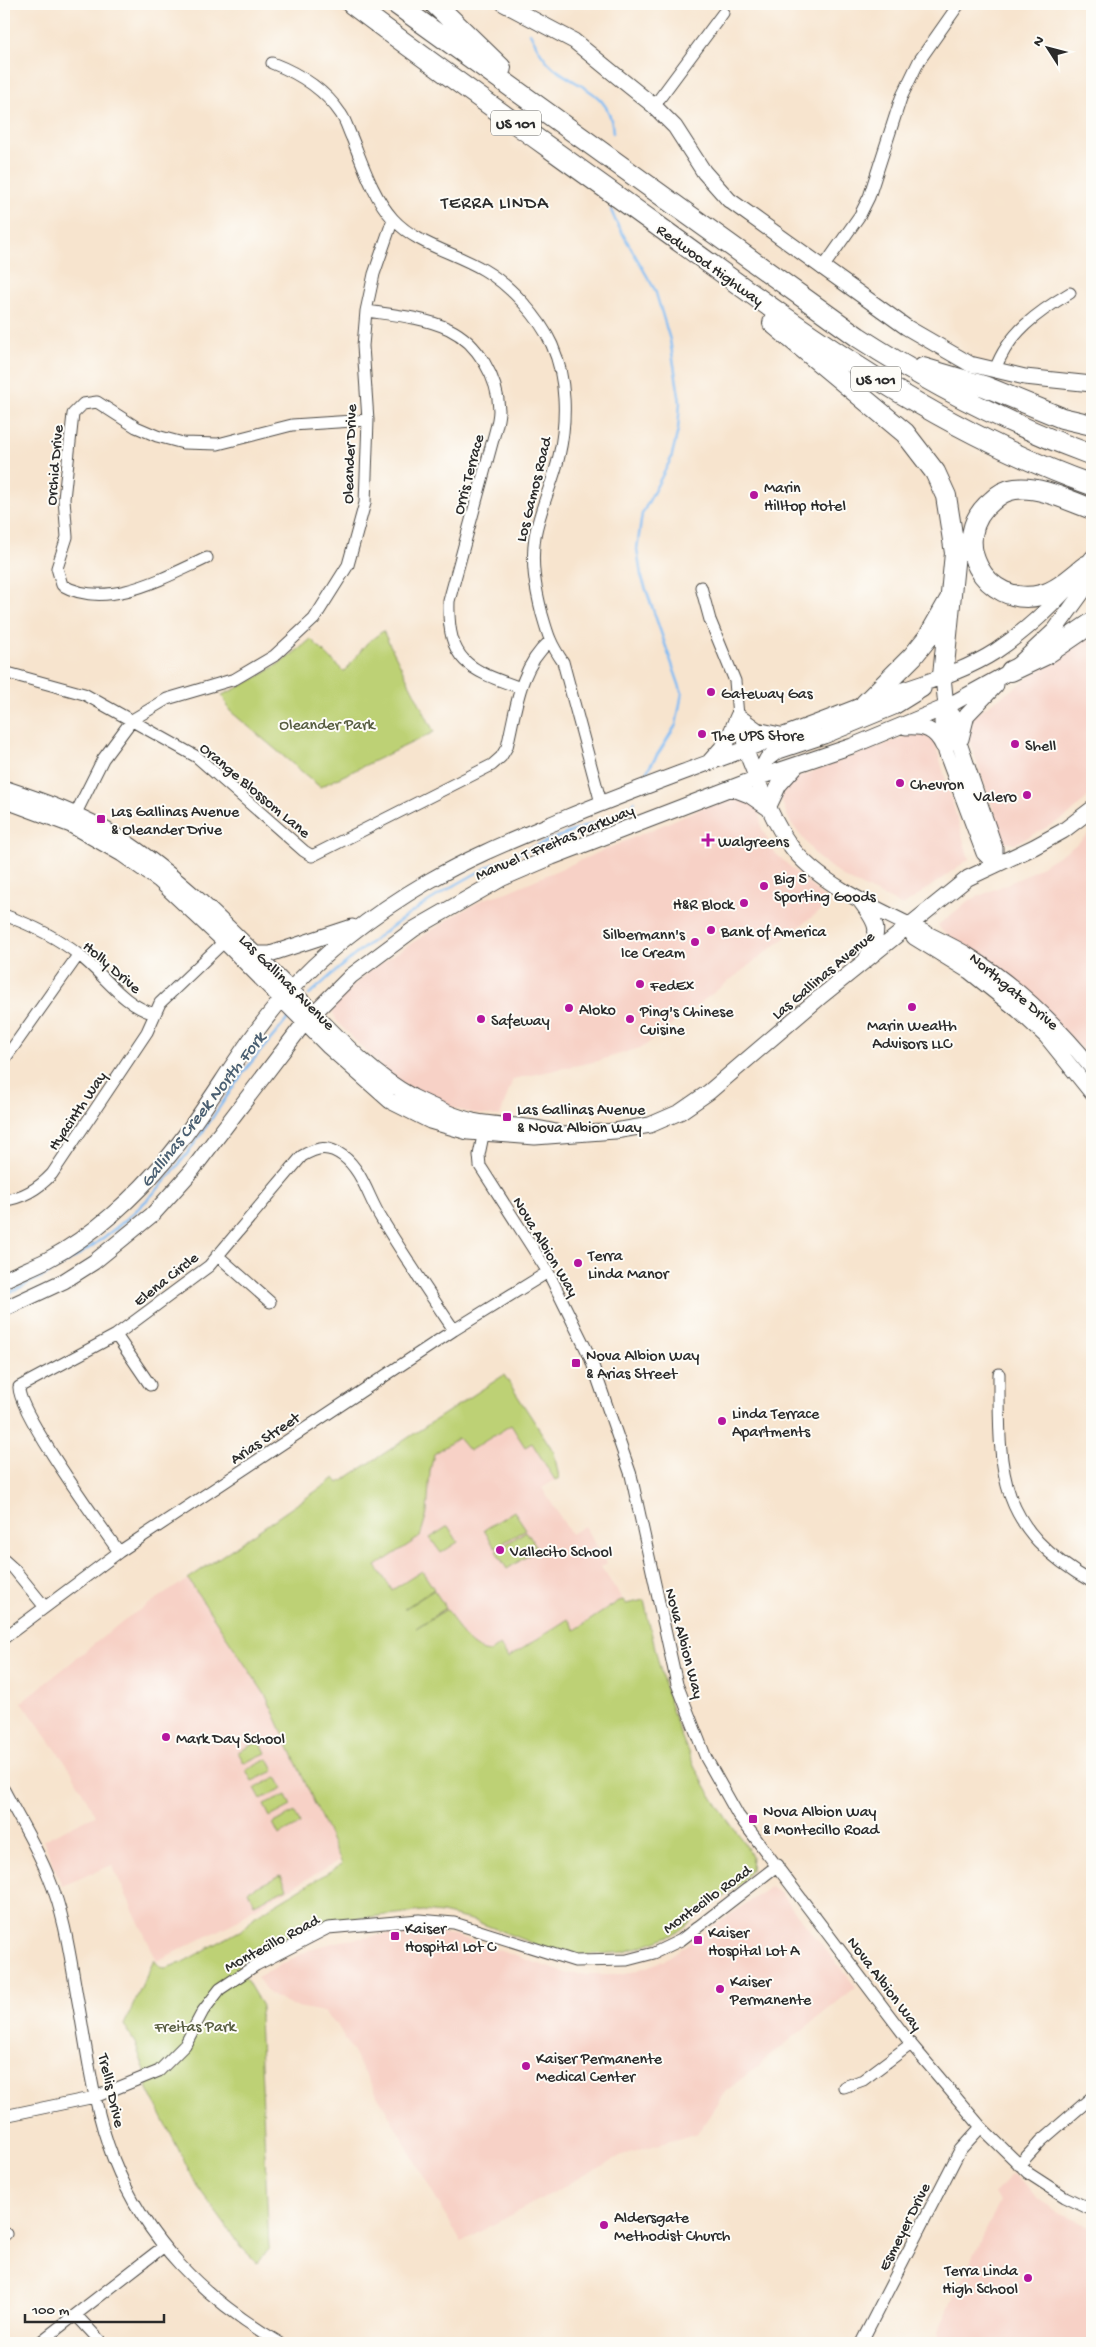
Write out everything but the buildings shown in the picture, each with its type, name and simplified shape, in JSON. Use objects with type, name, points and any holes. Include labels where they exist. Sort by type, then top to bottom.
[{"type":"highway","name":"Redwood Highway","points":[[352,4],[829,349],[912,401],[998,447],[1092,485]]},
{"type":"highway","name":"Redwood Highway","points":[[396,4],[826,315],[890,357],[940,387],[991,413],[1092,455]]},
{"type":"highway","points":[[435,4],[549,115]]},
{"type":"highway","points":[[679,241],[831,373],[899,428],[930,464],[946,496],[955,553],[943,676]]},
{"type":"highway","points":[[890,357],[984,386],[1069,420],[1092,425]]},
{"type":"highway","points":[[1090,568],[1042,595],[1012,595],[993,585],[980,572],[974,560],[971,537],[974,523],[983,508],[999,495],[1015,489],[1039,491],[1092,509]]},
{"type":"highway","points":[[865,704],[929,636],[951,597]]},
{"type":"highway","points":[[1011,671],[1045,655],[1092,623]]},
{"type":"main road","points":[[504,4],[574,41],[654,106],[675,127],[704,172],[729,200],[822,269],[906,327],[970,364],[1026,377],[1090,385]]},
{"type":"main road","name":"Manuel T Freitas Parkway","points":[[4,1280],[49,1259],[99,1225],[134,1194],[170,1155],[238,1055],[298,1006],[351,976],[384,950],[453,905],[503,878],[757,778],[899,728],[946,707],[1011,671],[1055,630],[1090,568]]},
{"type":"main road","name":"Manuel T Freitas Parkway","points":[[4,1309],[64,1281],[94,1262],[152,1214],[190,1173],[298,1006],[316,963],[363,923],[396,901],[482,853],[626,793],[943,676],[992,653],[1014,638],[1090,568]]},
{"type":"main road","points":[[961,746],[967,715],[1011,671]]},
{"type":"main road","points":[[757,778],[767,759],[776,752],[824,736],[894,707],[943,676],[946,707],[942,722],[946,752]]},
{"type":"main road","points":[[946,707],[954,717],[961,746],[995,848],[995,864]]},
{"type":"main road","points":[[708,763],[726,742],[738,716],[757,730],[782,735]]},
{"type":"main road","points":[[899,728],[920,726],[931,729],[939,737],[984,853],[995,864]]},
{"type":"main road","points":[[745,749],[742,771],[731,788],[749,795],[768,808],[779,785],[796,765]]},
{"type":"main road","name":"Northgate Drive","points":[[745,749],[768,808],[790,846],[825,880],[908,925],[940,940],[987,969],[1051,1032],[1092,1068]]},
{"type":"main road","name":"Las Gallinas Avenue","points":[[4,788],[73,820],[159,880],[228,937],[298,1006],[359,1057],[394,1094],[451,1113],[484,1128],[536,1126],[564,1134],[615,1131],[650,1125],[680,1112],[709,1092],[933,903],[968,878],[1063,831],[1092,809]]},
{"type":"main road","name":"Las Gallinas Avenue","points":[[4,800],[73,820]]},
{"type":"main road","points":[[857,897],[873,918],[877,928],[877,936],[864,962]]},
{"type":"main road","points":[[933,903],[929,916],[931,925],[940,940]]},
{"type":"main road","points":[[254,954],[270,954],[363,923]]},
{"type":"main road","name":"Northgate Drive","points":[[908,925],[914,938],[969,971],[1051,1032],[1092,1093]]},
{"type":"main road","name":"Las Gallinas Avenue","points":[[228,937],[254,954],[298,1006]]},
{"type":"street","points":[[822,269],[870,197],[900,98],[919,61],[959,4]]},
{"type":"street","points":[[654,106],[723,13]]},
{"type":"street","name":"Los Gamos Road","points":[[272,63],[312,84],[342,115],[369,180],[393,219],[424,243],[484,270],[508,288],[528,308],[552,345],[563,385],[565,420],[559,457],[542,507],[535,536],[532,568],[536,593],[549,642],[563,662],[601,803]]},
{"type":"street","name":"Oleander Drive","points":[[73,820],[103,759],[132,720],[167,699],[235,679],[274,656],[314,619],[348,565],[365,503],[368,420],[363,346],[366,311],[374,274],[393,219]]},
{"type":"street","points":[[995,370],[1010,340],[1038,312],[1070,293]]},
{"type":"street","name":"Orris Terrace","points":[[366,311],[418,319],[450,329],[471,346],[486,363],[496,391],[499,410],[496,432],[449,601],[448,622],[456,649],[466,663],[480,673],[521,688]]},
{"type":"street","name":"Orchid Drive","points":[[207,558],[133,591],[84,594],[62,585],[57,568],[67,537],[64,499],[73,414],[83,404],[97,402],[136,427],[157,436],[183,443],[218,444],[292,425],[368,420]]},
{"type":"street","name":"Northgate Drive","points":[[700,587],[710,620],[735,681],[738,716],[745,749]]},
{"type":"street","name":"Orange Blossom Lane","points":[[4,672],[84,694],[197,757],[312,856],[492,765],[502,757],[507,747],[521,688],[531,661],[536,653],[549,642]]},
{"type":"street","name":"Holly Drive","points":[[4,915],[25,923],[78,954],[130,1004],[154,1014],[160,1003],[228,937]]},
{"type":"street","points":[[4,1060],[78,954]]},
{"type":"street","name":"Hyacinth Way","points":[[4,1200],[27,1194],[42,1184],[63,1160],[147,1032],[154,1014]]},
{"type":"street","name":"Nova Albion Way","points":[[484,1128],[479,1154],[480,1166],[548,1272],[590,1357],[630,1475],[675,1675],[706,1758],[738,1815],[778,1865],[911,2044],[981,2127],[1019,2165],[1046,2186],[1092,2210]]},
{"type":"street","name":"Elena Circle","points":[[119,1552],[60,1466],[18,1391],[19,1387],[25,1381],[116,1335],[209,1266],[302,1156],[316,1148],[329,1148],[344,1157],[353,1166],[380,1216],[454,1330]]},
{"type":"street","points":[[217,1255],[270,1302]]},
{"type":"street","name":"Arias Street","points":[[4,1638],[44,1606],[119,1552],[454,1330],[548,1272]]},
{"type":"street","points":[[116,1335],[150,1385]]},
{"type":"street","points":[[999,1374],[1000,1456],[1003,1476],[1012,1501],[1024,1523],[1045,1549],[1070,1570],[1092,1582]]},
{"type":"street","points":[[4,1560],[14,1569],[44,1606]]},
{"type":"street","name":"Trellis Drive","points":[[4,1790],[50,1878],[64,1926],[95,2097],[113,2157],[126,2186],[163,2247],[198,2284],[234,2315],[280,2343]]},
{"type":"street","name":"Montecillo Road","points":[[4,2116],[95,2097],[159,2071],[184,2045],[203,2011],[220,1990],[256,1965],[328,1928],[419,1920],[454,1922],[575,1961],[627,1960],[654,1953],[681,1940],[778,1865]]},
{"type":"street","points":[[844,2087],[862,2080],[911,2044]]},
{"type":"street","points":[[1019,2165],[1042,2142],[1090,2101]]},
{"type":"street","name":"Esmeyer Drive","points":[[861,2343],[960,2150],[981,2127]]},
{"type":"street","points":[[39,2343],[163,2247]]},
{"type":"street","points":[[76,2315],[102,2343]]},
{"type":"shaded area","points":[[1092,631],[1092,793],[1069,815],[1055,823],[1015,844],[1005,842],[968,737],[975,714],[1016,687]]},
{"type":"shaded area","points":[[915,733],[927,735],[935,743],[969,859],[903,906],[845,878],[817,857],[789,820],[781,799],[784,787],[795,778]]},
{"type":"shaded area","points":[[737,796],[756,805],[761,827],[774,852],[830,903],[643,1047],[597,1061],[513,1079],[500,1116],[475,1114],[440,1105],[390,1076],[338,1023],[333,1014],[335,1002],[372,969],[457,914],[484,899],[507,892],[709,805]]},
{"type":"shaded area","points":[[1092,831],[1092,1059],[998,967],[942,931],[938,925],[970,900],[1025,876],[1073,847]]},
{"type":"shaded area","name":"Vallecito School","points":[[511,1425],[525,1447],[532,1443],[555,1480],[542,1488],[571,1534],[584,1526],[607,1563],[601,1567],[623,1600],[575,1630],[568,1619],[508,1658],[479,1651],[471,1647],[458,1627],[428,1646],[375,1565],[420,1537],[427,1513],[430,1471],[434,1454],[459,1437],[470,1451]]},
{"type":"shaded area","name":"Mark Day School","points":[[188,1579],[266,1696],[340,1860],[250,1911],[239,1920],[157,1961],[112,1865],[62,1886],[43,1840],[95,1815],[72,1772],[22,1702],[124,1620]]},
{"type":"shaded area","points":[[770,1887],[780,1893],[856,1987],[725,2092],[698,2133],[622,2155],[461,2242],[339,2028],[324,2012],[292,2006],[269,1994],[257,1977],[313,1948],[341,1941],[411,1931],[454,1935],[568,1974],[626,1974],[663,1961]]},
{"type":"shaded area","name":"Terra Linda High School","points":[[1012,2174],[1028,2186],[1038,2200],[1058,2213],[1092,2227],[1092,2343],[940,2343],[938,2330],[1000,2201],[994,2194]]},
{"type":"green space","name":"Oleander Park","points":[[383,631],[434,732],[320,787],[230,711],[222,695],[269,670],[311,639],[344,672],[367,643]]},
{"type":"green space","name":"Freitas Park","points":[[504,1375],[554,1452],[559,1478],[555,1480],[532,1443],[525,1447],[511,1425],[469,1451],[458,1438],[434,1454],[430,1471],[427,1513],[420,1537],[376,1566],[392,1590],[422,1571],[434,1589],[404,1609],[434,1590],[446,1608],[416,1628],[447,1609],[459,1630],[475,1647],[490,1652],[500,1645],[508,1658],[568,1619],[575,1630],[619,1601],[623,1600],[626,1604],[644,1600],[665,1685],[678,1727],[695,1767],[707,1789],[749,1850],[752,1856],[751,1870],[742,1882],[675,1934],[625,1952],[572,1956],[542,1947],[475,1921],[442,1913],[423,1911],[334,1921],[311,1927],[237,1964],[262,2006],[259,2017],[269,2248],[257,2263],[242,2248],[197,2186],[148,2089],[145,2071],[135,2043],[124,2025],[154,1960],[160,1967],[165,1968],[181,1963],[245,1928],[254,1917],[342,1864],[266,1696],[188,1579],[335,1478],[339,1483]]},
{"type":"green space","points":[[514,1511],[526,1529],[495,1548],[484,1530]]},
{"type":"green space","points":[[448,1526],[458,1542],[441,1553],[430,1538]]},
{"type":"green space","points":[[526,1531],[538,1549],[507,1569],[496,1551]]},
{"type":"green space","points":[[260,1741],[266,1753],[244,1763],[238,1752]]},
{"type":"green space","points":[[268,1759],[274,1771],[252,1781],[246,1770]]},
{"type":"green space","points":[[277,1777],[283,1788],[261,1799],[255,1788]]},
{"type":"green space","points":[[286,1795],[291,1806],[270,1817],[264,1805]]},
{"type":"green space","points":[[295,1812],[300,1824],[279,1835],[273,1823]]},
{"type":"green space","points":[[281,1875],[287,1888],[254,1904],[248,1891]]},
{"type":"waterway","name":"Gallinas Creek North Fork","points":[[530,33],[540,52],[554,68],[601,100],[611,119],[613,133]]},
{"type":"waterway","name":"Gallinas Creek North Fork","points":[[611,210],[655,290],[670,340],[680,402],[678,430],[671,459],[642,514],[637,549],[641,575],[682,693],[676,725],[644,776]]},
{"type":"waterway","name":"Gallinas Creek North Fork","points":[[309,995],[353,956],[400,920],[450,888],[502,860],[630,809],[635,801]]},
{"type":"waterway","name":"Gallinas Creek North Fork","points":[[4,1295],[43,1276],[80,1254],[116,1228],[148,1199],[175,1169],[246,1069],[290,1016]]},
{"type":"place","name":"Marin Hilltop Hotel","points":[[754,495]]},
{"type":"place","name":"Gateway Gas","points":[[711,692]]},
{"type":"place","name":"The UPS Store","points":[[702,734]]},
{"type":"place","name":"Shell","points":[[1015,744]]},
{"type":"place","name":"Chevron","points":[[900,783]]},
{"type":"place","name":"Valero","points":[[1027,795]]},
{"type":"place","name":"Las Gallinas Avenue & Oleander Drive","points":[[101,819]]},
{"type":"place","name":"Walgreens","points":[[708,840]]},
{"type":"place","name":"Big 5 Sporting Goods","points":[[764,886]]},
{"type":"place","name":"H&R Block","points":[[744,903]]},
{"type":"place","name":"Bank of America","points":[[711,930]]},
{"type":"place","name":"Silbermann's Ice Cream","points":[[695,942]]},
{"type":"place","name":"FedEx","points":[[640,984]]},
{"type":"place","name":"Marin Wealth Advisors LLC","points":[[912,1007]]},
{"type":"place","name":"Aloko","points":[[569,1008]]},
{"type":"place","name":"Safeway","points":[[481,1019]]},
{"type":"place","name":"Ping's Chinese Cuisine","points":[[630,1019]]},
{"type":"place","name":"Las Gallinas Avenue & Nova Albion Way","points":[[507,1117]]},
{"type":"place","name":"Terra Linda Manor","points":[[578,1263]]},
{"type":"place","name":"Nova Albion Way & Arias Street","points":[[576,1363]]},
{"type":"place","name":"Linda Terrace Apartments","points":[[722,1421]]},
{"type":"place","name":"Vallecito School","points":[[500,1550]]},
{"type":"place","name":"Mark Day School","points":[[166,1737]]},
{"type":"place","name":"Nova Albion Way & Montecillo Road","points":[[753,1819]]},
{"type":"place","name":"Kaiser Hospital Lot C","points":[[395,1936]]},
{"type":"place","name":"Kaiser Hospital Lot A","points":[[698,1940]]},
{"type":"place","name":"Kaiser Permanente","points":[[720,1989]]},
{"type":"place","name":"Kaiser Permanente Medical Center","points":[[526,2066]]},
{"type":"place","name":"Aldersgate Methodist Church","points":[[604,2225]]},
{"type":"place","name":"Terra Linda High School","points":[[1028,2278]]},
{"type":"district","name":"TERRA LINDA","points":[[495,202]]}]
